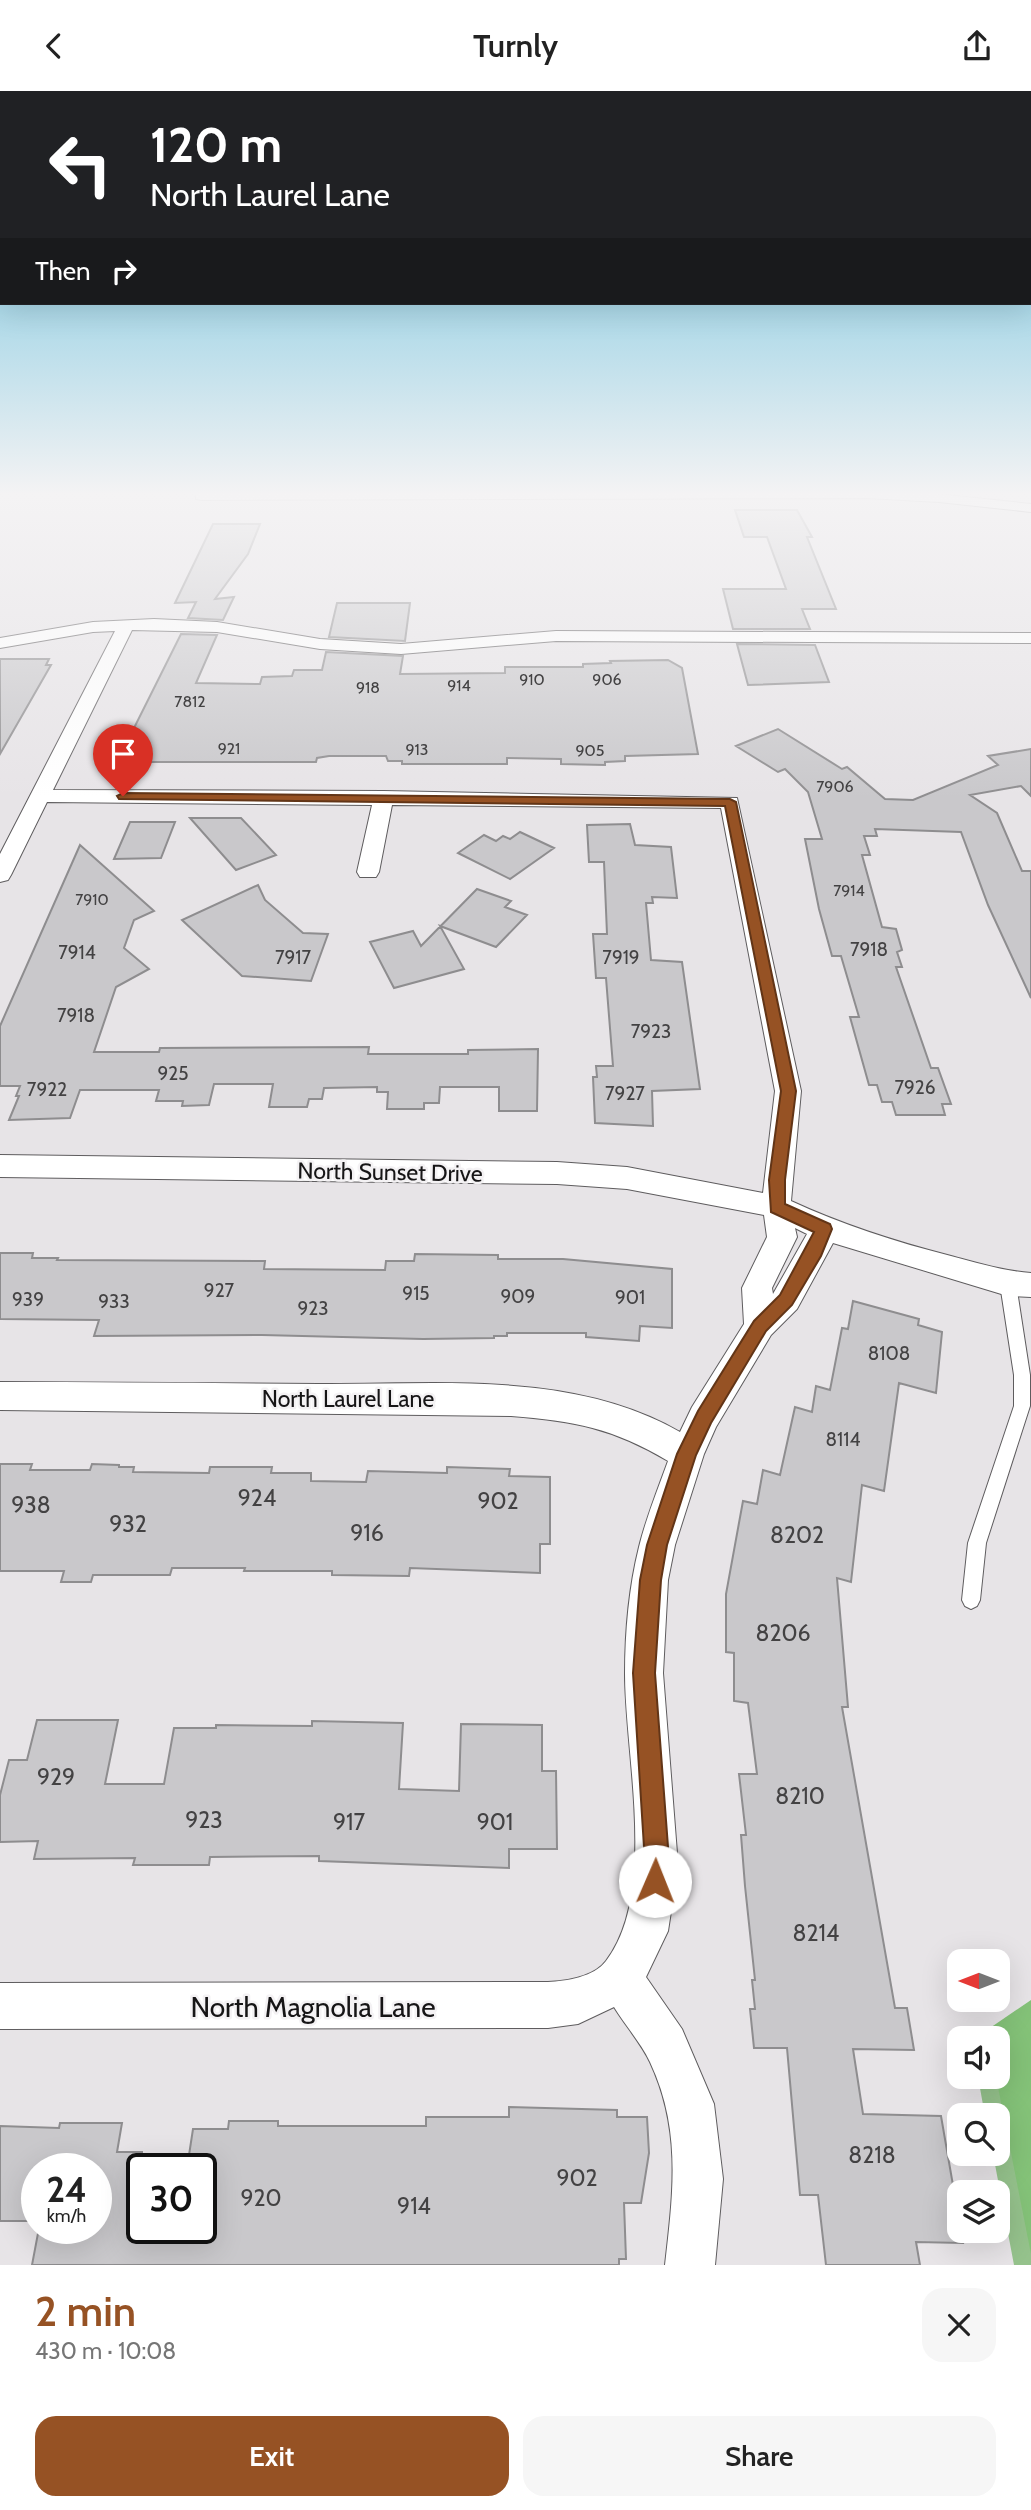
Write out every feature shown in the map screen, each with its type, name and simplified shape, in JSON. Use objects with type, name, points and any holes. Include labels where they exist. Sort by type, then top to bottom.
[{"type":"street","points":[[0,875],[126,625]]},
{"type":"street","points":[[0,643],[57,632],[126,625],[217,627],[320,644],[401,649],[556,636],[1031,638]]},
{"type":"street","points":[[40,796],[730,802],[788,1091],[777,1180],[777,1207],[782,1237],[757,1288],[760,1326]]},
{"type":"street","points":[[368,872],[384,797]]},
{"type":"street","name":"North Sunset Drive","points":[[0,1166],[557,1173],[627,1178],[690,1188],[777,1207]]},
{"type":"street","points":[[777,1207],[824,1229],[927,1262],[1020,1285]]},
{"type":"street","points":[[690,2265],[699,2179],[690,2104],[666,2045],[621,1979],[646,1931],[654,1897],[657,1866],[644,1673],[646,1625],[657,1545],[687,1454],[704,1417],[760,1326],[786,1300],[815,1251],[824,1229]]},
{"type":"street","name":"North Laurel Lane","points":[[0,1396],[494,1400],[547,1404],[592,1412],[636,1426],[687,1454]]},
{"type":"street","name":"North Magnolia Lane","points":[[0,2006],[548,2005],[578,2002],[621,1979]]},
{"type":"lane","points":[[971,1600],[977,1543],[1021,1406],[1025,1382],[1009,1300],[1020,1285]]},
{"type":"green space","points":[[1031,2000],[1031,2254],[1010,2148],[1010,2103],[1001,2103],[998,2089],[1010,2089],[1010,2026],[993,2026]]},
{"type":"green space","points":[[1031,2068],[1031,2265],[1014,2265],[1010,2243],[1010,2180],[998,2180],[995,2166],[1010,2166],[1010,2103],[983,2103],[980,2089],[1010,2089],[1010,2074]]},
{"type":"building","points":[[179,594],[218,594],[215,599],[234,597],[223,620],[188,618],[196,602],[175,603]]},
{"type":"building","points":[[724,594],[830,594],[836,609],[802,609],[810,629],[733,629]]},
{"type":"building","points":[[337,603],[410,603],[405,641],[329,637]]},
{"type":"building","points":[[181,634],[217,635],[196,683],[260,684],[262,677],[292,676],[294,670],[322,670],[326,652],[403,656],[400,674],[505,673],[505,667],[583,667],[583,664],[611,663],[610,661],[668,660],[682,668],[698,754],[625,756],[625,761],[605,762],[605,765],[561,764],[561,759],[507,758],[507,764],[402,764],[402,761],[388,761],[386,756],[329,756],[317,758],[316,762],[144,762],[147,756],[120,756]]},
{"type":"building","points":[[737,644],[815,645],[829,682],[748,685]]},
{"type":"building","points":[[0,659],[49,659],[46,665],[51,665],[0,754]]},
{"type":"building","points":[[778,729],[842,769],[847,767],[885,799],[913,800],[998,765],[988,756],[1031,749],[1031,796],[1021,786],[970,795],[997,813],[1022,871],[1031,871],[1031,998],[988,905],[961,832],[875,829],[877,836],[864,836],[870,855],[862,855],[882,927],[896,929],[902,950],[897,952],[902,967],[896,967],[931,1068],[938,1068],[951,1104],[942,1104],[945,1115],[896,1115],[892,1102],[882,1102],[877,1085],[869,1085],[850,1017],[859,1017],[841,956],[832,956],[819,909],[805,839],[822,839],[808,792],[785,769],[778,772],[736,746]]},
{"type":"building","points":[[190,818],[241,818],[276,855],[236,870]]},
{"type":"building","points":[[130,822],[175,822],[161,858],[114,859]]},
{"type":"building","points":[[630,824],[635,845],[671,847],[677,898],[652,897],[653,903],[646,903],[651,960],[682,962],[700,1089],[652,1091],[653,1126],[595,1123],[593,1077],[597,1077],[596,1066],[613,1066],[606,978],[596,978],[593,934],[607,934],[604,862],[589,862],[587,825]]},
{"type":"building","points":[[520,832],[554,848],[510,879],[458,853],[484,835],[496,841],[503,836],[510,839]]},
{"type":"building","points":[[80,845],[154,911],[134,920],[124,948],[149,969],[116,987],[94,1052],[159,1052],[160,1048],[369,1047],[368,1054],[468,1054],[468,1050],[538,1049],[537,1111],[499,1111],[499,1087],[440,1087],[439,1103],[424,1103],[424,1109],[387,1109],[388,1092],[377,1092],[377,1087],[324,1088],[322,1099],[309,1099],[307,1107],[269,1107],[273,1084],[214,1084],[209,1105],[182,1106],[183,1101],[156,1101],[159,1090],[80,1090],[70,1118],[9,1120],[19,1096],[16,1096],[20,1086],[0,1086],[0,1026]]},
{"type":"building","points":[[258,885],[265,900],[303,933],[328,934],[311,981],[242,976],[182,920]]},
{"type":"building","points":[[477,889],[511,901],[505,907],[527,915],[496,947],[440,926]]},
{"type":"building","points":[[440,926],[464,969],[394,988],[370,942],[413,931],[421,946]]},
{"type":"building","points":[[0,1253],[33,1253],[32,1258],[58,1258],[57,1260],[265,1261],[264,1269],[385,1270],[386,1261],[414,1261],[415,1254],[498,1255],[498,1259],[563,1259],[672,1269],[672,1328],[640,1326],[639,1341],[586,1337],[586,1333],[507,1333],[507,1336],[494,1338],[423,1339],[262,1335],[94,1336],[99,1320],[0,1319]]},
{"type":"building","points":[[853,1301],[919,1319],[918,1325],[942,1332],[936,1393],[899,1383],[884,1491],[862,1485],[851,1582],[837,1578],[848,1707],[842,1707],[895,2008],[907,2008],[914,2050],[853,2049],[863,2114],[941,2116],[947,2166],[950,2166],[952,2180],[947,2180],[947,2243],[916,2242],[920,2265],[826,2265],[818,2195],[800,2195],[787,2048],[754,2048],[750,2009],[755,2009],[752,1980],[755,1980],[741,1835],[746,1835],[739,1774],[757,1774],[748,1703],[734,1701],[734,1653],[726,1652],[726,1594],[743,1501],[757,1504],[763,1470],[780,1475],[795,1407],[812,1412],[816,1386],[830,1390],[842,1328],[848,1329]]},
{"type":"building","points":[[0,1464],[32,1464],[30,1470],[90,1470],[92,1464],[134,1467],[133,1472],[209,1473],[210,1467],[272,1467],[271,1473],[311,1473],[311,1481],[366,1482],[368,1471],[447,1473],[447,1467],[510,1469],[509,1476],[550,1477],[550,1544],[540,1544],[540,1573],[410,1568],[409,1576],[332,1575],[332,1571],[172,1568],[170,1575],[93,1575],[91,1582],[61,1582],[64,1571],[0,1571]]},
{"type":"building","points":[[37,1720],[118,1720],[105,1784],[164,1784],[174,1728],[216,1728],[216,1725],[312,1726],[312,1721],[403,1723],[399,1789],[459,1791],[461,1724],[542,1725],[542,1771],[556,1771],[557,1849],[509,1849],[509,1868],[319,1861],[319,1856],[210,1857],[209,1865],[133,1865],[135,1858],[34,1859],[38,1841],[0,1842],[0,1795],[9,1760],[27,1760]]},
{"type":"building","points":[[509,2107],[617,2110],[617,2117],[647,2117],[649,2153],[641,2203],[624,2203],[626,2259],[619,2259],[619,2265],[32,2265],[36,2244],[112,2244],[112,2153],[21,2153],[21,2221],[0,2221],[0,2126],[59,2128],[60,2123],[122,2123],[117,2152],[142,2152],[126,2153],[126,2244],[217,2244],[217,2153],[189,2153],[193,2129],[228,2129],[229,2121],[278,2121],[278,2126],[426,2126],[426,2117],[509,2117]]},
{"type":"route","points":[[123,796],[730,802],[788,1091],[777,1180],[777,1207],[824,1229],[815,1251],[786,1300],[760,1326],[704,1417],[687,1454],[657,1545],[650,1580],[644,1673],[656,1847],[655,1881]]}]
